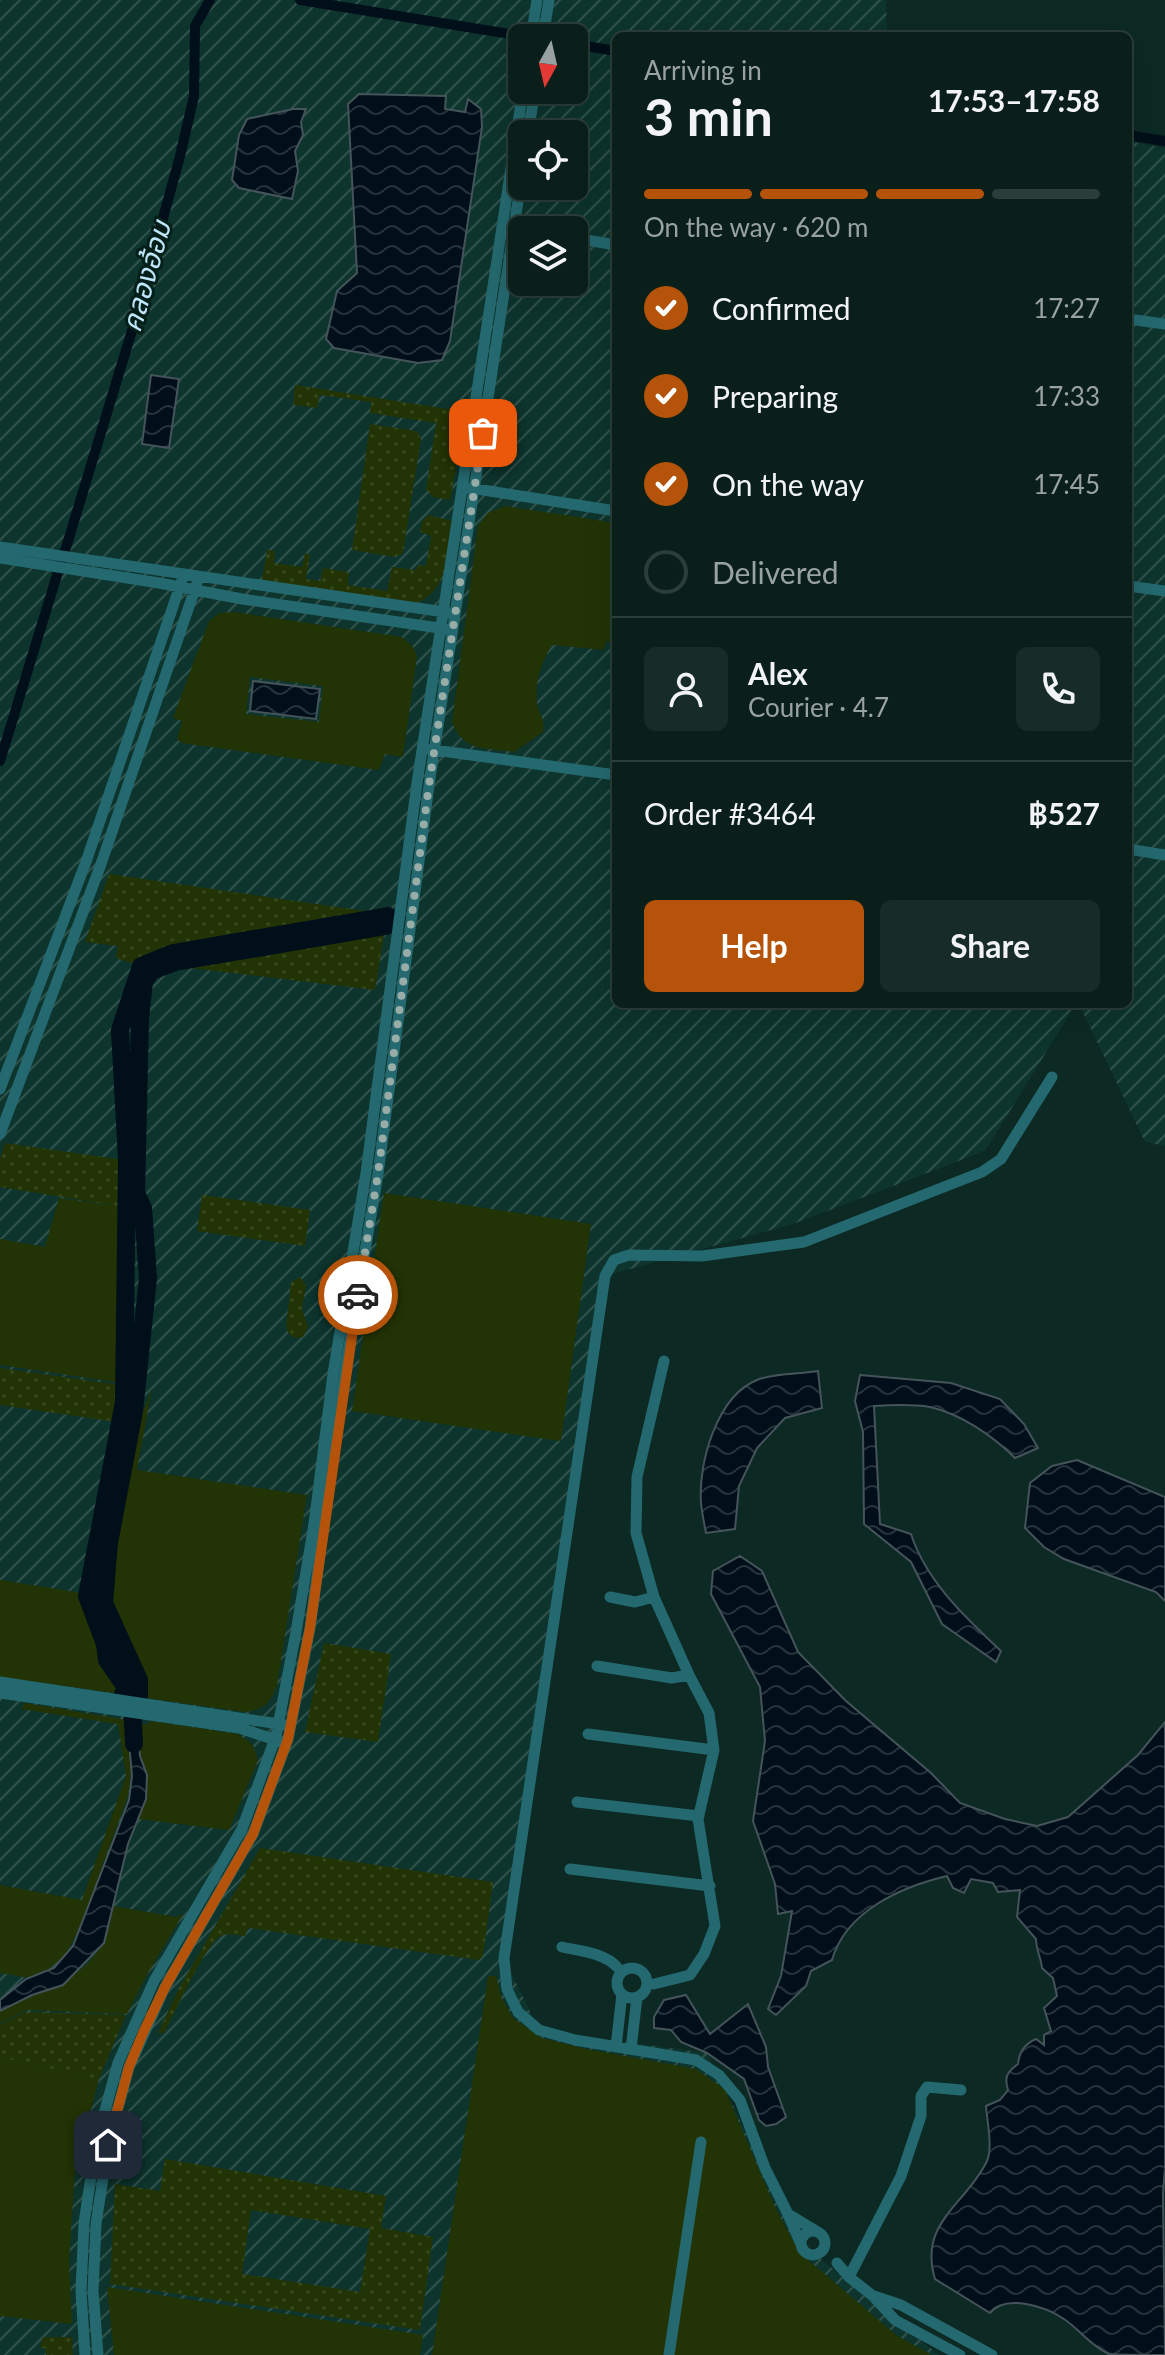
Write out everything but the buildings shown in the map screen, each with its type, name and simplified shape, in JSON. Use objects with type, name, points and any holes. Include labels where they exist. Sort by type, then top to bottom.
[{"type":"street","points":[[537,0],[540,24]]},
{"type":"street","points":[[542,24],[549,0]]},
{"type":"street","points":[[514,216],[522,104]]},
{"type":"street","points":[[588,240],[612,244]]},
{"type":"street","points":[[98,2355],[93,2291],[96,2224],[108,2145],[129,2067],[165,1987],[253,1834],[281,1741],[333,1374],[468,488],[508,258]]},
{"type":"street","points":[[1132,320],[1165,324]]},
{"type":"street","points":[[468,488],[612,510]]},
{"type":"street","points":[[0,547],[449,613]]},
{"type":"street","points":[[0,558],[159,583],[195,592],[447,629]]},
{"type":"street","points":[[0,1089],[87,859],[184,574]]},
{"type":"street","points":[[0,1134],[101,864],[199,577]]},
{"type":"street","points":[[1132,587],[1165,591]]},
{"type":"street","points":[[429,749],[612,774]]},
{"type":"street","points":[[1132,850],[1165,855]]},
{"type":"street","points":[[837,2263],[803,2251],[765,2168],[740,2100],[719,2075],[696,2060],[539,2030],[518,2012],[507,1989],[504,1958],[605,1276],[614,1260],[629,1255],[702,1256],[804,1242],[982,1172],[1001,1159],[1052,1077]]},
{"type":"street","points":[[622,1994],[690,1975],[704,1954],[715,1926],[699,1816],[714,1750],[709,1713],[654,1597],[636,1533],[637,1477],[664,1361]]},
{"type":"street","points":[[610,1597],[635,1602],[654,1597]]},
{"type":"street","points":[[597,1666],[672,1678],[689,1675]]},
{"type":"street","points":[[0,1682],[114,1705]]},
{"type":"street","points":[[0,1693],[284,1725]]},
{"type":"street","points":[[142,1709],[239,1728],[281,1741]]},
{"type":"street","points":[[588,1734],[714,1750]]},
{"type":"street","points":[[85,2355],[81,2291],[84,2223],[96,2143],[118,2063],[154,1981],[242,1829],[281,1741]]},
{"type":"street","points":[[577,1802],[699,1816]]},
{"type":"street","points":[[570,1869],[710,1886]]},
{"type":"street","points":[[562,1947],[603,1957],[621,1971],[638,1969],[645,1987],[631,2049]]},
{"type":"street","points":[[616,2047],[622,1994],[617,1985],[621,1971]]},
{"type":"street","points":[[849,2277],[901,2176],[921,2116],[924,2090],[927,2087],[961,2090]]},
{"type":"street","points":[[669,2355],[701,2142]]},
{"type":"street","points":[[788,2214],[823,2235],[837,2263],[895,2320],[960,2355]]},
{"type":"street","points":[[800,2242],[804,2234],[816,2231]]},
{"type":"street","points":[[810,2255],[823,2251],[826,2243]]},
{"type":"street","points":[[873,2296],[901,2305],[992,2355]]},
{"type":"shaded area","points":[[0,0],[886,0],[887,32],[612,32],[612,1008],[1074,1008],[985,1151],[793,1224],[605,1276],[504,1958],[539,2030],[707,2053],[800,2242],[939,2355],[0,2355]]},
{"type":"shaded area","points":[[1132,142],[1165,148],[1165,1146],[1145,1142],[1081,1008],[1132,1008]]},
{"type":"green space","points":[[295,385],[454,410],[463,430],[450,500],[433,497],[426,490],[436,423],[370,413],[371,402],[320,395],[317,408],[293,405]]},
{"type":"green space","points":[[370,424],[417,431],[421,439],[403,553],[396,557],[352,550]]},
{"type":"green space","points":[[505,506],[612,522],[612,642],[606,641],[604,650],[552,645],[537,683],[543,732],[514,752],[469,744],[452,722],[478,526],[488,513]]},
{"type":"green space","points":[[428,515],[452,521],[447,558],[435,589],[416,603],[262,580],[267,550],[275,551],[274,563],[302,567],[305,553],[310,555],[306,579],[320,581],[323,568],[349,572],[348,585],[387,591],[392,567],[416,570],[418,565],[426,566],[431,536],[420,532],[422,521]]},
{"type":"green space","points":[[234,612],[402,637],[413,647],[417,656],[403,757],[385,754],[379,770],[182,743],[177,739],[182,721],[173,718],[209,621],[219,613]],"holes":[[[250,677],[323,686],[319,722],[246,714]]]},
{"type":"green space","points":[[109,874],[386,914],[177,952],[157,957],[141,966],[116,958],[118,946],[85,942]]},
{"type":"green space","points":[[385,929],[375,990],[182,967],[158,970],[144,982],[151,971],[172,961]]},
{"type":"green space","points":[[5,1143],[124,1160],[125,1207],[0,1187],[0,1159]]},
{"type":"green space","points":[[384,1193],[591,1224],[561,1441],[352,1411]]},
{"type":"green space","points":[[202,1195],[310,1210],[305,1246],[197,1231]]},
{"type":"green space","points":[[59,1198],[125,1207],[122,1383],[0,1365],[0,1239],[45,1247]]},
{"type":"green space","points":[[300,1277],[306,1285],[302,1309],[308,1327],[303,1337],[295,1338],[286,1327],[291,1282]]},
{"type":"green space","points":[[0,1368],[122,1385],[117,1422],[0,1405]]},
{"type":"green space","points":[[152,1388],[137,1470],[307,1495],[277,1685],[269,1701],[258,1709],[246,1712],[139,1697],[139,1679],[104,1603],[133,1416],[143,1412]]},
{"type":"green space","points":[[0,1580],[82,1593],[105,1644],[107,1660],[125,1687],[122,1694],[0,1677]]},
{"type":"green space","points":[[324,1643],[391,1654],[378,1742],[305,1732]]},
{"type":"green space","points":[[25,1703],[126,1720],[131,1772],[128,1796],[79,1929],[66,1954],[50,1968],[30,1978],[0,1973],[0,1885],[82,1900],[126,1776],[118,1724],[21,1709]]},
{"type":"green space","points":[[150,1721],[238,1734],[253,1745],[258,1760],[229,1830],[138,1819],[147,1775],[140,1756],[139,1724],[149,1724]]},
{"type":"green space","points":[[260,1848],[493,1882],[483,1956],[479,1960],[248,1928],[245,1936],[225,1935],[212,1944],[164,2033],[158,2033],[178,1990]]},
{"type":"green space","points":[[113,1906],[176,1917],[183,1914],[127,2014],[27,2010],[0,2023],[0,2012],[60,1983],[90,1961],[109,1929]]},
{"type":"green space","points":[[488,1976],[496,1976],[501,1997],[513,2018],[541,2038],[696,2069],[725,2090],[774,2205],[799,2252],[896,2335],[932,2355],[432,2355]]},
{"type":"green space","points":[[26,2012],[126,2015],[99,2079],[0,2057],[0,2024]]},
{"type":"green space","points":[[0,2057],[99,2079],[75,2170],[69,2261],[72,2324],[0,2316]]},
{"type":"green space","points":[[165,2159],[386,2196],[381,2228],[433,2237],[420,2330],[110,2284],[115,2184],[160,2191]],"holes":[[[251,2210],[370,2229],[360,2292],[242,2274]]]},
{"type":"green space","points":[[107,2287],[423,2335],[420,2355],[114,2355]]},
{"type":"green space","points":[[43,2337],[72,2337],[73,2355],[46,2355],[45,2348],[40,2348]]},
{"type":"water","points":[[359,94],[446,96],[445,109],[465,112],[468,99],[481,109],[482,127],[450,341],[442,360],[418,363],[334,348],[326,339],[337,291],[357,273],[348,104]]},
{"type":"water","points":[[306,109],[301,122],[303,135],[295,151],[298,171],[292,199],[239,188],[232,180],[239,135],[247,119]]},
{"type":"water","points":[[151,375],[179,379],[169,448],[142,444]]},
{"type":"water","points":[[253,681],[320,689],[316,719],[250,711]]},
{"type":"water","points":[[818,1371],[822,1408],[785,1418],[757,1448],[739,1486],[735,1529],[706,1533],[701,1503],[703,1469],[713,1432],[731,1400],[743,1388],[763,1378]]},
{"type":"water","points":[[860,1375],[951,1383],[1000,1399],[1024,1424],[1038,1448],[1015,1458],[976,1427],[942,1410],[916,1405],[874,1406],[880,1524],[911,1534],[937,1583],[1001,1651],[996,1662],[942,1624],[911,1562],[864,1524],[863,1432],[855,1401]]},
{"type":"water","points":[[1077,1460],[1165,1497],[1165,1601],[1156,1592],[1064,1559],[1044,1547],[1025,1528],[1030,1483],[1052,1466]]},
{"type":"water","points":[[740,1556],[762,1571],[798,1652],[846,1701],[931,1773],[960,1803],[1005,1819],[1037,1826],[1068,1817],[1138,1755],[1165,1722],[1165,2355],[1109,2354],[1064,2319],[1047,2310],[1016,2303],[997,2307],[990,2313],[935,2279],[931,2259],[938,2228],[978,2176],[989,2155],[986,2106],[1000,2100],[1008,2090],[1007,2075],[1018,2064],[1025,2046],[1036,2039],[1044,2045],[1044,2035],[1051,2031],[1044,2008],[1057,1996],[1053,1978],[1042,1968],[1036,1939],[1017,1917],[1020,1890],[998,1892],[993,1883],[971,1879],[964,1893],[953,1888],[947,1876],[894,1894],[862,1915],[849,1928],[832,1960],[811,1971],[806,1986],[776,2015],[768,2009],[781,1976],[792,1911],[778,1914],[775,1884],[753,1821],[765,1741],[760,1687],[711,1594],[713,1571]]},
{"type":"water","points":[[127,1719],[140,1721],[138,1737],[140,1756],[147,1775],[146,1799],[128,1844],[104,1943],[63,1985],[32,1995],[0,2011],[0,2000],[26,1979],[54,1968],[73,1946],[129,1800],[132,1776]]},
{"type":"water","points":[[686,1995],[710,2034],[748,2004],[766,2047],[768,2067],[786,2117],[766,2126],[759,2120],[744,2079],[707,2053],[681,2042],[671,2030],[654,2028],[654,2017],[664,2000]]},
{"type":"waterway","name":"คลองอ้อม","points":[[65,551],[137,314],[180,156],[194,96],[195,26],[210,0]]},
{"type":"waterway","points":[[300,0],[508,34]]},
{"type":"waterway","points":[[588,46],[612,50]]},
{"type":"waterway","points":[[1132,136],[1165,141]]},
{"type":"waterway","name":"คลองอ้อม","points":[[0,761],[61,562]]},
{"type":"waterway","points":[[109,1542],[104,1603],[139,1680],[139,1697],[123,1694],[127,1689],[107,1660],[105,1644],[87,1596],[124,1402],[127,1160],[120,1030],[141,966],[173,953],[388,916],[386,926],[175,962],[151,971],[144,982],[140,1018],[136,1193],[143,1208],[148,1278],[134,1411],[98,1601],[131,1677],[134,1744]]},
{"type":"way so far","points":[[358,1295],[378,1174],[429,785],[483,433]]},
{"type":"route","points":[[108,2145],[129,2067],[143,2033],[165,1987],[253,1834],[288,1739],[310,1628],[358,1295]]}]
